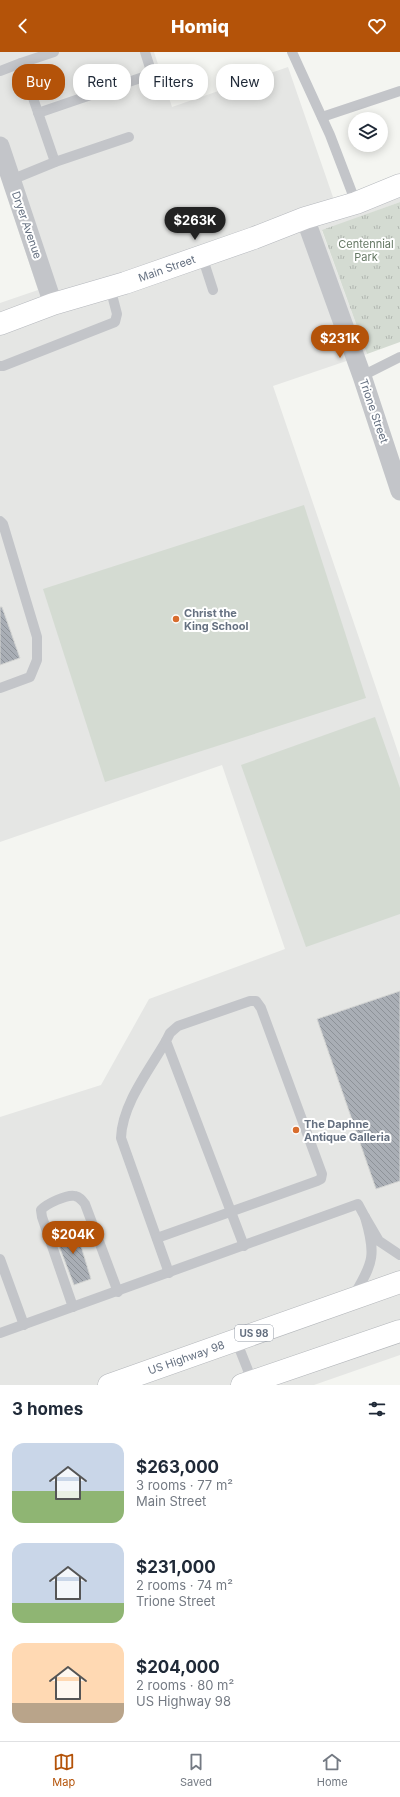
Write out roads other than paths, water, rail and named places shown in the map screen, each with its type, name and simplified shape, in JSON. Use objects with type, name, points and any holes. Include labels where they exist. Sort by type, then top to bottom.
[{"type":"main road","name":"Main Street","points":[[0,324],[53,304],[110,287],[202,256],[305,218],[356,203],[400,185]]},
{"type":"main road","name":"US Highway 98","points":[[109,1385],[400,1282]]},
{"type":"main road","points":[[249,1384],[302,1364],[400,1331]]},
{"type":"main road","points":[[290,1385],[302,1364]]},
{"type":"street","name":"Dryer Avenue","points":[[0,146],[53,304]]},
{"type":"street","name":"Trione Street","points":[[305,218],[362,376],[400,491]]},
{"type":"lane","points":[[0,70],[54,52]]},
{"type":"lane","points":[[38,113],[152,74],[145,52]]},
{"type":"lane","points":[[292,52],[322,117],[356,203]]},
{"type":"lane","points":[[21,63],[55,162]]},
{"type":"lane","points":[[322,117],[400,91]]},
{"type":"lane","points":[[11,180],[55,162],[129,137]]},
{"type":"lane","points":[[202,256],[213,290]]},
{"type":"lane","points":[[0,366],[115,322],[117,314],[110,287]]},
{"type":"lane","points":[[362,376],[400,357]]},
{"type":"lane","points":[[0,521],[37,637],[37,660],[30,677],[0,688]]},
{"type":"lane","points":[[157,1238],[231,1210],[321,1179],[322,1174],[261,1008],[256,1001],[250,1000],[178,1026],[170,1033],[126,1110],[121,1128],[121,1138],[169,1273]]},
{"type":"lane","points":[[166,1041],[244,1246]]},
{"type":"lane","points":[[73,1307],[42,1217],[41,1210],[46,1204],[73,1195],[80,1198],[85,1204],[118,1292]]},
{"type":"lane","points":[[0,1333],[118,1292],[358,1204],[379,1240],[400,1255]]},
{"type":"lane","points":[[352,1299],[371,1262],[373,1243],[365,1217]]},
{"type":"lane","points":[[0,1259],[24,1325]]},
{"type":"lane","points":[[236,1340],[249,1384]]},
{"type":"place","name":"Christ the King School","points":[[176,619]]},
{"type":"place","name":"The Daphne Antique Galleria","points":[[296,1130]]},
{"type":"park label","name":"Centennial Park","points":[[366,250]]}]
